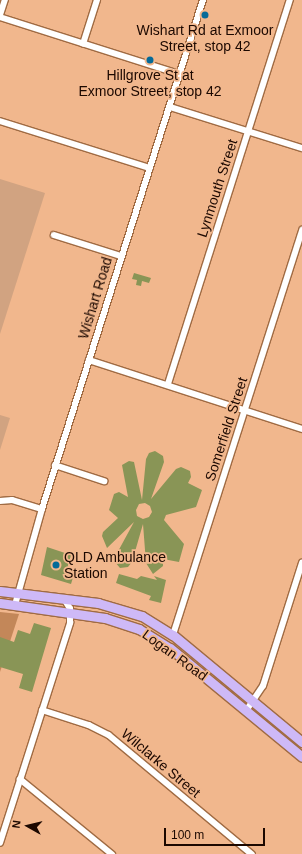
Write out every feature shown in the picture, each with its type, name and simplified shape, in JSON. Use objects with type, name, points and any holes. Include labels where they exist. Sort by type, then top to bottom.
[{"type":"main road","name":"Logan Road","points":[[0,591],[98,603],[134,612],[173,635],[302,742]]},
{"type":"main road","name":"Logan Road","points":[[0,603],[119,621],[150,635],[302,757]]},
{"type":"street","points":[[5,0],[0,16],[180,74]]},
{"type":"street","points":[[83,44],[97,0]]},
{"type":"street","name":"Wishart Road","points":[[15,605],[17,593],[55,465],[203,0]]},
{"type":"street","name":"Lynmouth Street","points":[[168,384],[290,0]]},
{"type":"street","points":[[170,107],[302,148]]},
{"type":"street","points":[[0,121],[150,168]]},
{"type":"street","name":"Somerfield Street","points":[[173,635],[302,230]]},
{"type":"street","points":[[54,235],[122,256]]},
{"type":"street","points":[[89,360],[168,384],[302,429]]},
{"type":"street","points":[[55,465],[104,481]]},
{"type":"street","points":[[0,501],[12,500],[42,509]]},
{"type":"street","points":[[246,711],[254,702],[263,686],[302,563]]},
{"type":"street","points":[[0,844],[71,614],[64,599]]},
{"type":"street","name":"Wilclarke Street","points":[[42,710],[89,725],[109,735],[252,854]]},
{"type":"street","points":[[20,779],[112,854]]},
{"type":"shaded area","points":[[0,179],[45,193],[0,334]]},
{"type":"shaded area","points":[[0,415],[10,418],[0,450]]},
{"type":"shaded area","points":[[0,612],[19,614],[0,672]]},
{"type":"building","points":[[134,273],[151,278],[149,283],[142,281],[141,286],[136,285],[137,280],[132,279]]},
{"type":"building","points":[[155,451],[163,456],[164,462],[151,499],[176,469],[181,467],[190,471],[191,477],[188,483],[202,490],[196,507],[166,515],[164,520],[184,544],[179,562],[163,559],[163,566],[153,574],[146,563],[143,524],[132,562],[128,567],[120,568],[115,562],[116,555],[134,522],[107,548],[102,536],[103,532],[118,518],[109,510],[114,494],[119,492],[128,497],[122,465],[129,461],[134,462],[142,500],[146,459],[149,453]],"holes":[[[145,503],[150,506],[152,512],[149,517],[143,519],[137,516],[136,510],[139,504]]]},
{"type":"building","name":"QLD Ambulance Station","points":[[47,547],[71,555],[67,569],[75,571],[71,584],[41,575]]},
{"type":"building","points":[[119,574],[137,579],[141,576],[157,580],[154,576],[166,580],[161,603],[149,600],[151,596],[116,583]]},
{"type":"building","points":[[34,623],[51,628],[32,692],[19,688],[23,674],[0,667],[0,637],[14,642],[18,630],[30,634]]},
{"type":"place","name":"Wishart Rd at Exmoor Street, stop 42","points":[[205,15]]},
{"type":"place","name":"Hillgrove St at Exmoor Street, stop 42","points":[[150,60]]},
{"type":"place","name":"QLD Ambulance Station","points":[[56,565]]}]
